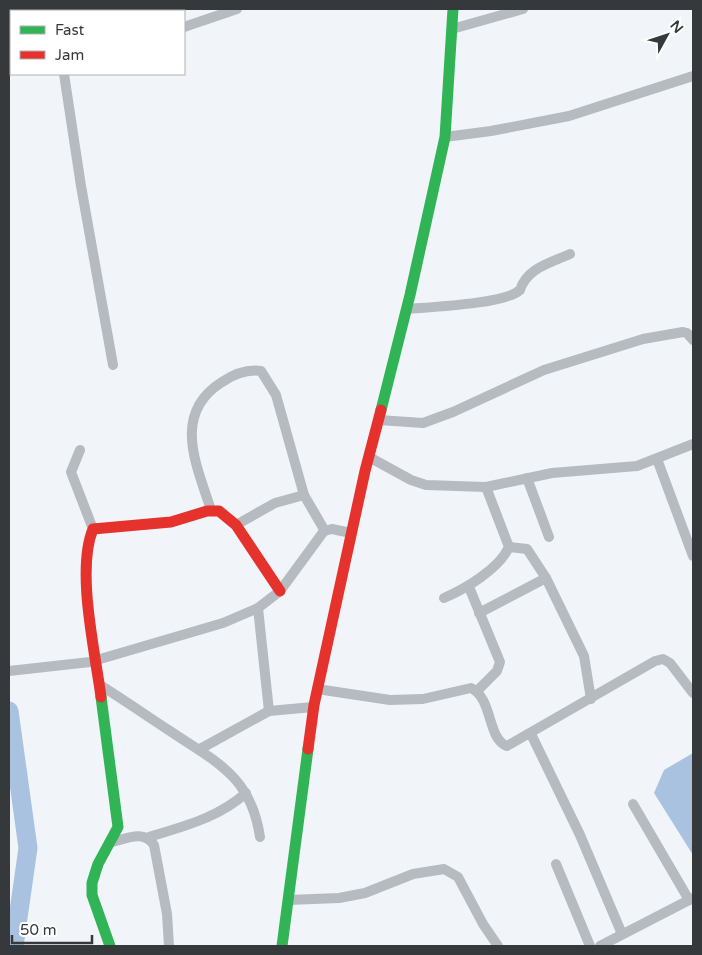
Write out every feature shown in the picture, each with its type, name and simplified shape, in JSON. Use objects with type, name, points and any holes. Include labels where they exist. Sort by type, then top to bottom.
[{"type":"main road","points":[[282,946],[317,689],[351,533],[407,308],[445,137],[453,9]]},
{"type":"main road","points":[[110,946],[92,895],[92,883],[98,864],[112,842],[118,827],[100,685],[93,661],[86,581],[87,543],[93,529],[181,520],[212,510],[229,516],[280,591]]},
{"type":"street","points":[[185,27],[237,9]]},
{"type":"street","points":[[452,29],[523,9]]},
{"type":"street","points":[[64,75],[81,186],[113,364]]},
{"type":"street","points":[[445,137],[491,131],[569,116],[693,76]]},
{"type":"street","points":[[407,308],[442,306],[507,297],[520,290],[531,272],[570,254]]},
{"type":"street","points":[[379,420],[422,423],[453,412],[544,370],[643,339],[683,332],[688,333],[693,340]]},
{"type":"street","points":[[212,510],[192,443],[192,419],[215,386],[239,372],[261,371],[276,395],[304,495],[325,531]]},
{"type":"street","points":[[369,457],[411,480],[426,485],[486,487],[552,473],[618,469],[657,459],[693,444]]},
{"type":"street","points":[[80,450],[71,472],[93,529]]},
{"type":"street","points":[[657,459],[693,556]]},
{"type":"street","points":[[527,478],[549,537]]},
{"type":"street","points":[[444,598],[469,587],[507,552],[509,547],[486,487]]},
{"type":"street","points":[[236,525],[275,503],[304,495]]},
{"type":"street","points":[[9,671],[93,661],[223,624],[258,608],[280,591],[325,531],[332,529],[351,533]]},
{"type":"street","points":[[509,547],[527,549],[546,578],[584,656],[591,699]]},
{"type":"street","points":[[480,613],[546,578]]},
{"type":"street","points":[[469,587],[501,667],[477,691]]},
{"type":"street","points":[[258,608],[269,711]]},
{"type":"street","points":[[317,689],[390,700],[423,699],[471,688],[482,697],[502,744],[512,744],[531,734],[655,661],[663,659],[670,663],[693,693]]},
{"type":"street","points":[[100,685],[224,766],[246,793],[257,818],[260,837]]},
{"type":"street","points":[[200,749],[269,711],[314,707]]},
{"type":"street","points":[[531,734],[580,835],[622,934]]},
{"type":"street","points":[[112,842],[140,835],[149,837],[212,817],[231,806],[246,793]]},
{"type":"street","points":[[600,946],[691,899],[633,804]]},
{"type":"street","points":[[149,837],[156,853],[167,914],[169,946]]},
{"type":"street","points":[[556,864],[590,946]]},
{"type":"street","points":[[288,900],[339,898],[365,893],[413,874],[444,869],[458,877],[483,924],[498,946]]},
{"type":"water","points":[[693,753],[693,855],[654,793],[664,770]]},
{"type":"waterway","points":[[9,711],[28,848],[14,946]]},
{"type":"traffic: fast","points":[[381,410],[410,295],[445,137],[453,9]]},
{"type":"traffic: fast","points":[[101,697],[118,827],[98,864],[92,883],[92,895],[110,946]]},
{"type":"traffic: fast","points":[[282,946],[308,749]]},
{"type":"traffic: jam","points":[[308,749],[314,705],[365,471],[381,410]]},
{"type":"traffic: jam","points":[[101,697],[86,588],[88,546],[93,529],[171,522],[207,511],[219,511],[236,525],[280,591]]}]
